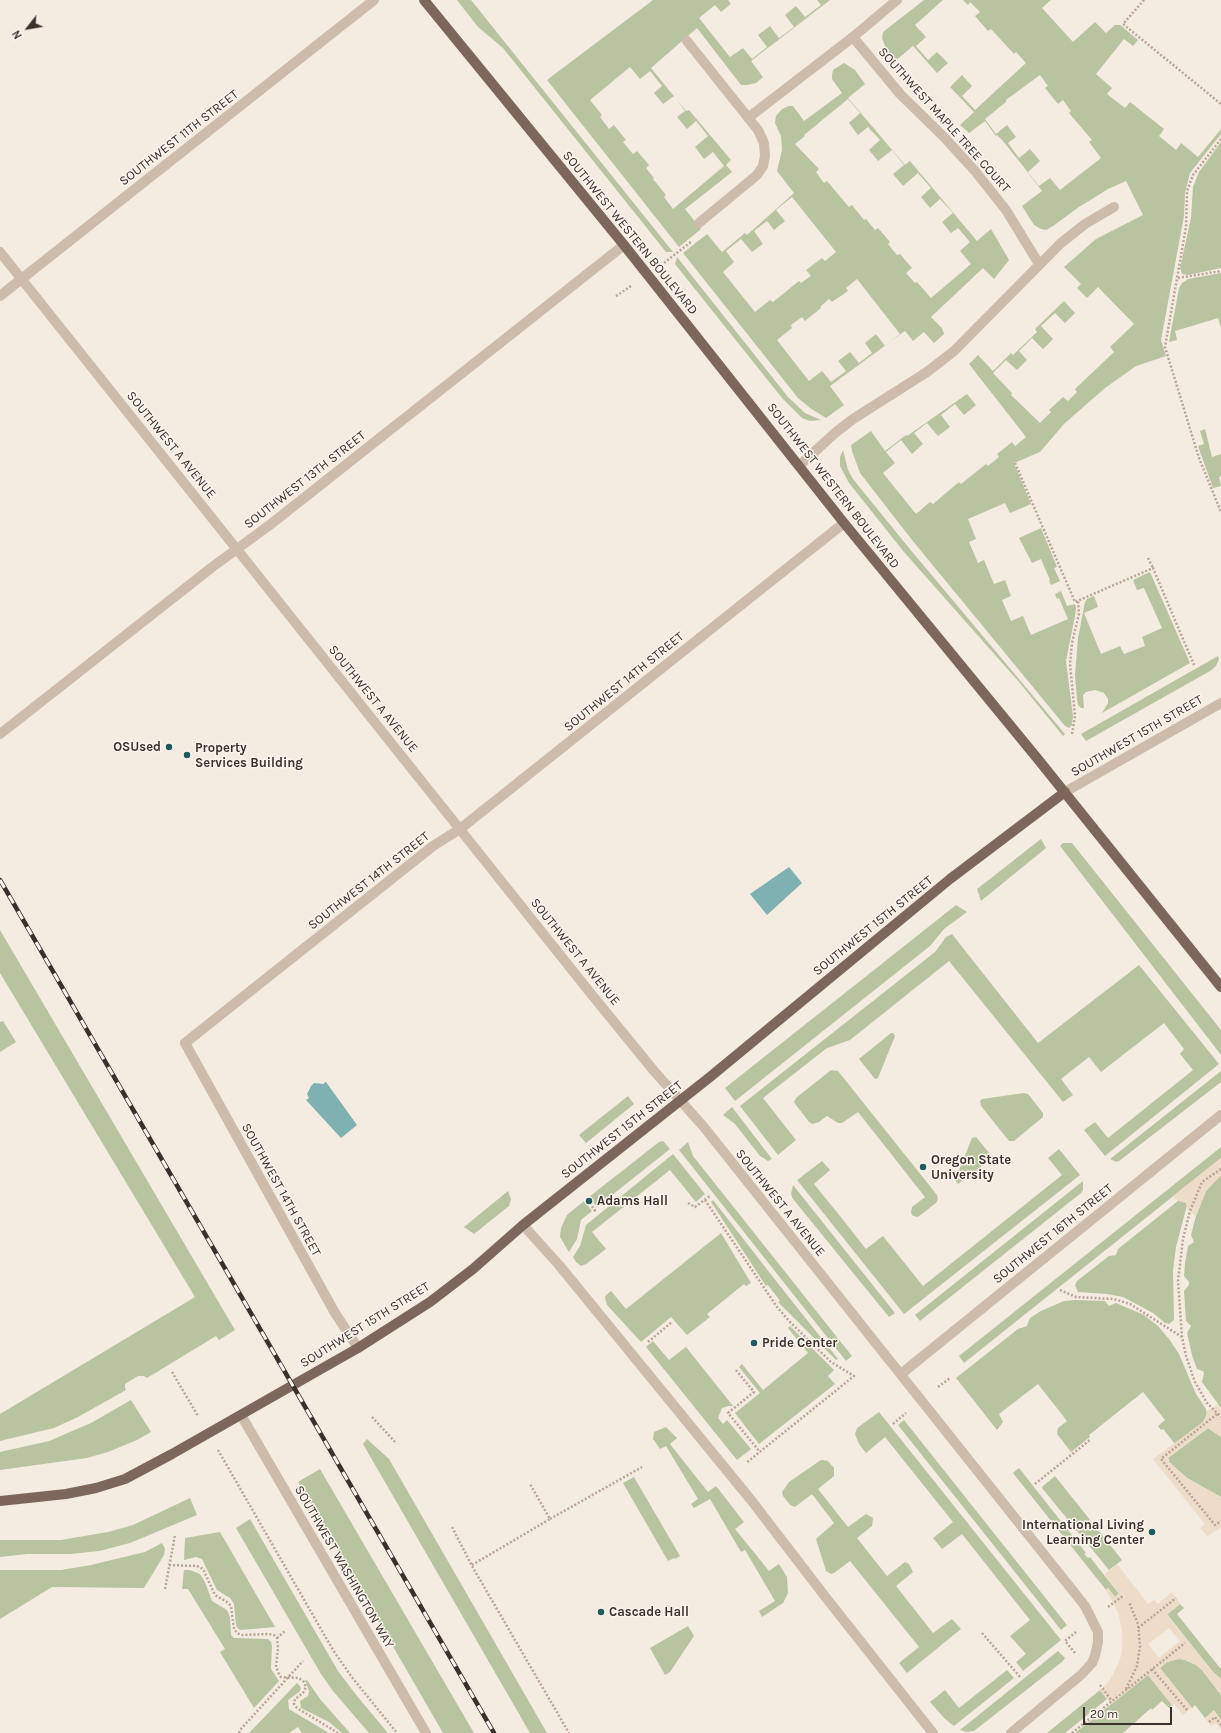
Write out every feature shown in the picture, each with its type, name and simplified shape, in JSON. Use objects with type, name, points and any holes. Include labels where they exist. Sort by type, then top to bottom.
[{"type":"main road","name":"SOUTHWEST WESTERN BOULEVARD","points":[[424,0],[624,245],[800,465],[844,523],[1065,792],[1221,987]]},
{"type":"main road","name":"SOUTHWEST 15TH STREET","points":[[0,1501],[66,1494],[96,1488],[125,1479],[143,1471],[358,1348],[430,1302],[473,1270],[523,1225],[681,1100],[950,879],[1065,792]]},
{"type":"street","name":"SOUTHWEST 11TH STREET","points":[[0,296],[374,0]]},
{"type":"street","points":[[748,118],[853,37],[897,0]]},
{"type":"street","name":"SOUTHWEST MAPLE TREE COURT","points":[[853,37],[900,94],[943,136],[975,172],[1006,210],[1039,264]]},
{"type":"street","points":[[687,41],[758,130],[764,143],[765,156],[763,166],[757,175],[699,223]]},
{"type":"street","points":[[800,465],[835,433],[853,419],[926,372],[954,351],[1066,238],[1085,224],[1114,207]]},
{"type":"street","name":"SOUTHWEST 13TH STREET","points":[[0,734],[277,519],[624,245]]},
{"type":"street","name":"SOUTHWEST A AVENUE","points":[[0,252],[588,990],[654,1071],[681,1100],[1086,1606],[1098,1632],[1098,1642],[1092,1663],[1082,1674],[1011,1733]]},
{"type":"street","name":"SOUTHWEST 14TH STREET","points":[[358,1348],[335,1313],[185,1043],[433,846],[460,829],[844,523]]},
{"type":"street","name":"SOUTHWEST 15TH STREET","points":[[1065,792],[1221,703]]},
{"type":"street","name":"SOUTHWEST 16TH STREET","points":[[901,1374],[1221,1115]]},
{"type":"street","points":[[523,1225],[559,1265],[731,1475],[933,1733]]},
{"type":"street","name":"SOUTHWEST WASHINGTON WAY","points":[[241,1415],[426,1733]]},
{"type":"path","points":[[1144,0],[1123,24],[1221,104]]},
{"type":"path","points":[[1221,139],[1193,174],[1187,191],[1186,227],[1178,278],[1167,330],[1166,347],[1200,458],[1221,512]]},
{"type":"path","points":[[1178,278],[1221,271]]},
{"type":"path","points":[[1015,463],[1075,602],[1153,568]]},
{"type":"path","points":[[1148,558],[1194,665]]},
{"type":"path","points":[[1072,734],[1075,716],[1070,664],[1079,614],[1078,600]]},
{"type":"path","points":[[1221,1169],[1202,1182],[1190,1211],[1183,1239],[1178,1281],[1182,1337],[1186,1356],[1195,1382],[1207,1403],[1221,1417]]},
{"type":"path","points":[[688,1203],[695,1207],[711,1195]]},
{"type":"path","points":[[705,1200],[768,1296],[791,1323],[831,1362],[854,1376],[731,1475]]},
{"type":"path","points":[[1060,1290],[1076,1297],[1114,1298],[1130,1304],[1182,1337]]},
{"type":"path","points":[[633,1355],[672,1322]]},
{"type":"path","points":[[736,1370],[754,1392],[728,1413],[760,1452]]},
{"type":"path","points":[[172,1372],[333,1650],[351,1676],[397,1733]]},
{"type":"path","points":[[1217,1414],[1161,1459],[1215,1525],[1221,1522]]},
{"type":"path","points":[[372,1417],[396,1443]]},
{"type":"path","points":[[1035,1484],[1091,1438]]},
{"type":"path","points":[[472,1566],[550,1519],[642,1467]]},
{"type":"path","points":[[530,1484],[550,1519]]},
{"type":"path","points":[[452,1527],[472,1566],[569,1733]]},
{"type":"path","points":[[165,1589],[175,1535]]},
{"type":"path","points":[[169,1565],[197,1566],[203,1569],[215,1594],[228,1602],[231,1606],[234,1628],[237,1633],[241,1635],[274,1635],[277,1638],[278,1648],[276,1667],[281,1677],[299,1678],[304,1682],[306,1687],[303,1693],[295,1699],[294,1704],[297,1708],[338,1733]]},
{"type":"path","points":[[1138,1628],[1176,1598]]},
{"type":"path","points":[[1125,1690],[1137,1666],[1140,1646],[1138,1628],[1129,1602]]},
{"type":"path","points":[[277,1638],[286,1630]]},
{"type":"path","points":[[982,1633],[1021,1678]]},
{"type":"path","points":[[1072,1733],[1185,1643]]},
{"type":"path","points":[[239,1733],[240,1730],[303,1661]]},
{"type":"path","points":[[1152,1669],[1188,1711]]},
{"type":"path","points":[[1209,1722],[1215,1717],[1221,1725]]},
{"type":"green space","points":[[457,0],[471,0],[673,252],[666,252],[503,48],[478,27]]},
{"type":"green space","points":[[653,0],[728,0],[731,4],[721,12],[715,5],[699,18],[730,57],[743,48],[752,59],[767,47],[758,35],[770,26],[779,38],[794,27],[785,15],[796,6],[805,17],[821,5],[817,0],[830,0],[751,61],[763,77],[756,83],[741,85],[697,28],[651,68],[674,96],[663,104],[654,93],[662,86],[650,71],[640,79],[630,67],[590,100],[602,115],[600,117],[609,129],[614,125],[626,140],[623,142],[633,154],[637,151],[649,165],[646,168],[666,195],[664,197],[673,209],[724,166],[713,152],[704,159],[695,147],[708,136],[696,121],[687,129],[677,117],[685,111],[676,99],[686,111],[689,110],[731,160],[726,165],[732,172],[685,209],[701,229],[679,247],[547,80]]},
{"type":"green space","points":[[924,0],[943,0],[915,25],[926,37],[916,46],[928,60],[937,52],[948,63],[937,73],[913,46],[895,61],[885,46],[882,38],[883,32]]},
{"type":"green space","points":[[963,0],[1051,0],[1042,8],[1073,42],[1095,22],[1106,33],[1115,25],[1120,25],[1138,40],[1133,46],[1124,39],[1096,74],[1112,88],[1107,94],[1125,108],[1130,102],[1164,129],[1159,136],[1176,150],[1181,143],[1198,157],[1221,129],[1221,134],[1190,173],[1185,193],[1184,216],[1161,340],[1166,356],[1136,366],[1105,388],[1064,424],[1040,452],[1014,463],[1031,504],[1010,513],[1005,503],[968,519],[976,539],[969,542],[978,563],[984,560],[994,584],[1005,580],[1011,596],[1002,600],[1011,621],[1023,616],[1031,635],[1068,619],[1059,598],[1057,599],[1055,594],[1061,591],[1067,606],[1075,604],[1075,616],[1066,661],[1073,716],[1072,725],[1069,728],[1065,726],[912,540],[860,473],[851,445],[871,431],[885,451],[967,394],[976,405],[964,415],[955,404],[941,415],[950,427],[938,436],[927,423],[914,433],[923,444],[912,454],[901,440],[886,452],[895,463],[883,473],[916,514],[930,502],[933,504],[959,482],[961,484],[986,464],[988,466],[999,457],[997,454],[1012,442],[1015,446],[1026,437],[969,364],[978,355],[993,371],[1011,353],[1013,355],[1037,332],[1035,329],[1064,301],[1075,313],[1065,323],[1055,313],[1041,326],[1053,339],[1043,349],[1032,338],[1019,351],[1027,360],[1017,370],[1006,360],[993,373],[1012,393],[1011,395],[1040,423],[1051,412],[1049,410],[1063,397],[1068,401],[1077,392],[1075,389],[1114,352],[1110,347],[1134,324],[1098,287],[1087,298],[1077,288],[1081,284],[1064,267],[1096,239],[1143,215],[1126,181],[1108,189],[1046,230],[1041,229],[1034,225],[1022,206],[1042,191],[1023,166],[1002,140],[997,135],[996,136],[985,121],[969,133],[960,125],[974,112],[950,87],[962,75],[972,86],[962,96],[975,110],[1026,63],[1016,52],[1014,54],[991,29],[988,31],[975,16],[980,12],[970,2],[968,5]],"holes":[[[1040,75],[1048,86],[1045,88],[1058,104],[1063,100],[1071,111],[1069,113],[1092,140],[1089,142],[1101,158],[1060,190],[1050,178],[1039,186],[1028,172],[1040,161],[1030,149],[1019,158],[1008,143],[1016,137],[1007,125],[996,134],[985,119],[1006,102],[1006,100]]]},
{"type":"green space","points":[[844,63],[855,70],[865,84],[848,98],[905,165],[910,161],[977,241],[991,229],[1009,260],[994,279],[983,268],[931,317],[942,328],[944,334],[934,343],[924,332],[913,341],[905,331],[890,342],[900,334],[857,279],[846,288],[848,291],[832,302],[829,299],[820,307],[821,308],[805,321],[802,317],[791,325],[792,328],[777,340],[809,381],[822,371],[831,382],[846,371],[838,361],[850,352],[859,363],[872,353],[865,343],[876,334],[885,346],[830,386],[844,405],[826,418],[798,398],[683,253],[707,234],[722,252],[745,233],[747,235],[794,193],[777,171],[782,150],[781,136],[775,123],[776,116],[782,109],[793,106],[804,121],[842,93],[832,79],[833,70]],"holes":[[[848,99],[860,113],[849,123],[858,135],[868,127],[880,140],[869,150],[878,161],[892,150],[904,165],[893,174],[903,186],[918,173],[931,188],[921,197],[930,208],[940,199],[953,213],[942,222],[951,233],[958,228],[970,242],[960,251],[971,264],[931,298],[917,282],[915,283],[906,273],[912,268],[900,254],[897,255],[888,244],[890,242],[878,228],[875,230],[866,219],[864,220],[852,205],[849,207],[827,181],[824,183],[816,172],[819,169],[795,144]],[[792,197],[836,252],[825,261],[822,258],[806,270],[811,276],[801,283],[799,281],[773,302],[770,300],[755,312],[723,272],[734,262],[726,251],[741,239],[752,252],[763,244],[754,231],[767,221],[774,230],[785,221],[776,210]]]},
{"type":"green space","points":[[1221,142],[1221,268],[1188,275],[1182,274],[1180,268],[1191,218],[1193,187],[1199,172]]},
{"type":"green space","points":[[677,257],[788,397],[805,413],[821,420],[810,421],[802,418],[782,398],[675,264]]},
{"type":"green space","points":[[1221,273],[1221,328],[1218,318],[1175,331],[1177,340],[1169,342],[1179,288],[1182,283],[1188,279]]},
{"type":"green space","points":[[1205,429],[1212,457],[1221,454],[1221,476],[1219,477],[1221,486],[1213,488],[1198,446],[1204,444],[1200,431]]},
{"type":"green space","points":[[843,450],[848,470],[853,479],[1065,734],[1063,736],[1019,682],[904,552],[849,483],[840,466],[840,457]]},
{"type":"green space","points":[[1041,528],[1057,567],[1054,568],[1060,581],[1051,585],[1041,559],[1032,563],[1019,538]]},
{"type":"green space","points":[[1150,572],[1190,663],[1102,713],[1108,703],[1108,699],[1104,693],[1095,690],[1086,692],[1083,695],[1084,708],[1081,708],[1078,705],[1075,675],[1078,638],[1085,602],[1087,599],[1094,596],[1098,607],[1084,613],[1101,654],[1120,646],[1124,654],[1145,646],[1142,637],[1162,628],[1144,588],[1137,590],[1133,580]]},
{"type":"green space","points":[[1218,656],[1219,659],[1216,666],[1210,671],[1086,741],[1081,734]]},
{"type":"green space","points":[[1041,839],[1046,848],[981,901],[977,889]]},
{"type":"green space","points":[[1063,843],[1072,843],[1221,1030],[1221,1055],[1060,846]]},
{"type":"green space","points":[[956,905],[967,912],[944,929],[930,946],[735,1101],[725,1088]]},
{"type":"green space","points":[[0,930],[235,1330],[219,1340],[216,1336],[147,1378],[144,1376],[138,1376],[125,1384],[126,1390],[78,1417],[54,1428],[0,1441],[0,1414],[195,1297],[0,973]]},
{"type":"green space","points":[[952,934],[1038,1043],[1139,965],[1219,1064],[1105,1156],[1084,1130],[1095,1122],[1108,1138],[1193,1070],[1180,1054],[1184,1049],[1164,1023],[1101,1072],[1089,1057],[1061,1079],[1073,1095],[1063,1102],[949,961],[850,1040],[827,1048],[763,1098],[796,1140],[778,1155],[740,1106],[935,952],[946,937]]},
{"type":"green space","points":[[3,1021],[16,1042],[0,1052],[0,1022]]},
{"type":"green space","points":[[891,1033],[895,1036],[878,1078],[875,1079],[859,1059]]},
{"type":"green space","points":[[831,1070],[838,1071],[937,1195],[938,1199],[936,1203],[918,1217],[913,1216],[911,1213],[912,1207],[925,1197],[858,1112],[842,1123],[838,1123],[827,1116],[819,1122],[812,1124],[794,1102],[796,1098]]},
{"type":"green space","points":[[1221,1071],[1221,1082],[1119,1161],[1116,1162],[1110,1159]]},
{"type":"green space","points":[[1024,1093],[1028,1094],[1043,1113],[1043,1117],[1014,1141],[1009,1141],[981,1106],[980,1101],[982,1099]]},
{"type":"green space","points":[[628,1096],[634,1104],[586,1143],[579,1135]]},
{"type":"green space","points":[[732,1107],[772,1159],[768,1161],[760,1156],[735,1124],[723,1115]]},
{"type":"green space","points":[[976,1137],[991,1155],[991,1159],[958,1184],[955,1180],[972,1138]]},
{"type":"green space","points":[[663,1141],[670,1149],[597,1207],[589,1197],[659,1142]]},
{"type":"green space","points":[[688,1142],[693,1156],[852,1356],[846,1361],[679,1150]]},
{"type":"green space","points":[[1221,1147],[1221,1158],[964,1363],[959,1356]]},
{"type":"green space","points":[[1059,1149],[1080,1175],[904,1314],[797,1180],[822,1161],[830,1170],[814,1184],[866,1249],[883,1236],[923,1286],[1062,1175],[1048,1158]]},
{"type":"green space","points":[[673,1154],[705,1194],[696,1202],[670,1170],[592,1232],[606,1249],[586,1264],[581,1266],[576,1262],[573,1257],[580,1246],[586,1225]]},
{"type":"green space","points":[[1221,1175],[1221,1408],[1202,1382],[1204,1373],[1203,1371],[1197,1369],[1192,1355],[1187,1333],[1191,1326],[1186,1321],[1184,1291],[1189,1285],[1189,1282],[1184,1276],[1188,1246],[1194,1242],[1191,1235],[1196,1216],[1206,1191]]},
{"type":"green space","points":[[1083,1181],[1083,1190],[1081,1193],[920,1321],[915,1315]]},
{"type":"green space","points":[[793,1185],[895,1313],[889,1317],[793,1199],[791,1194]]},
{"type":"green space","points":[[508,1191],[511,1199],[509,1206],[474,1234],[464,1227]]},
{"type":"green space","points":[[713,1200],[838,1359],[836,1360],[778,1302],[780,1301],[768,1285],[766,1286],[711,1202]]},
{"type":"green space","points":[[584,1201],[592,1211],[581,1220],[577,1239],[569,1252],[560,1237],[561,1228],[567,1215]]},
{"type":"green space","points":[[1178,1201],[1184,1201],[1187,1205],[1176,1247],[1173,1270],[1174,1320],[1169,1324],[1165,1323],[1153,1313],[1123,1297],[1107,1294],[1078,1292],[1075,1285],[1077,1281],[1109,1256],[1116,1255],[1118,1249]]},
{"type":"green space","points":[[721,1233],[751,1283],[746,1286],[744,1284],[707,1314],[710,1317],[687,1335],[671,1317],[641,1342],[607,1305],[605,1298],[606,1295],[611,1291],[626,1309]]},
{"type":"green space","points":[[1064,1301],[1105,1301],[1109,1306],[1116,1303],[1144,1315],[1158,1326],[1179,1354],[1196,1394],[1206,1409],[1207,1414],[1203,1422],[1175,1444],[1163,1429],[1161,1430],[1158,1426],[1165,1420],[1143,1392],[1089,1435],[1090,1437],[1071,1452],[1057,1434],[1058,1428],[1067,1421],[1038,1384],[999,1414],[1003,1422],[997,1430],[956,1378],[1018,1329],[1027,1326],[1030,1318],[1041,1311]]},
{"type":"green space","points":[[790,1326],[834,1370],[828,1376],[835,1384],[759,1444],[735,1413],[760,1393],[739,1367],[742,1364],[763,1390],[808,1353],[788,1328]]},
{"type":"green space","points":[[653,1341],[669,1360],[686,1347],[733,1406],[722,1408],[718,1418],[723,1424],[727,1420],[751,1449],[737,1460],[646,1347]]},
{"type":"green space","points":[[131,1400],[151,1432],[137,1440],[108,1452],[87,1458],[0,1470],[0,1452],[49,1441],[91,1423]]},
{"type":"green space","points":[[879,1412],[1061,1640],[1023,1671],[1016,1662],[1026,1654],[1010,1636],[1030,1620],[962,1534],[942,1549],[933,1538],[953,1522],[885,1437],[866,1453],[859,1444],[855,1434],[857,1428]]},
{"type":"green space","points":[[904,1420],[1067,1625],[1061,1630],[898,1425]]},
{"type":"green space","points":[[666,1427],[677,1438],[670,1444],[708,1492],[716,1486],[744,1522],[735,1529],[769,1571],[779,1564],[787,1577],[788,1593],[783,1603],[762,1617],[759,1611],[775,1601],[745,1550],[741,1552],[710,1499],[694,1508],[691,1504],[698,1499],[666,1446],[660,1449],[653,1439],[654,1432]]},
{"type":"green space","points":[[1208,1428],[1221,1437],[1221,1497],[1187,1478],[1168,1461],[1168,1458]]},
{"type":"green space","points":[[367,1439],[389,1459],[547,1733],[530,1733],[363,1444]]},
{"type":"green space","points":[[821,1460],[828,1461],[834,1468],[834,1476],[818,1489],[848,1527],[866,1514],[873,1518],[872,1526],[857,1538],[887,1576],[905,1562],[909,1564],[913,1572],[896,1586],[933,1633],[952,1619],[961,1629],[907,1673],[899,1663],[919,1647],[850,1561],[834,1573],[831,1574],[826,1571],[816,1539],[834,1523],[812,1494],[795,1507],[790,1505],[783,1496],[782,1492],[789,1482]]},
{"type":"green space","points":[[1019,1468],[1086,1553],[1084,1554],[1088,1558],[1090,1557],[1119,1594],[1115,1597],[1108,1588],[1106,1590],[1013,1473]]},
{"type":"green space","points":[[320,1469],[474,1733],[443,1733],[298,1482]]},
{"type":"green space","points":[[1055,1476],[1122,1560],[1109,1570],[1042,1488]]},
{"type":"green space","points":[[634,1477],[680,1556],[675,1559],[674,1558],[668,1561],[623,1483]]},
{"type":"green space","points":[[190,1498],[197,1515],[130,1543],[99,1551],[71,1554],[27,1554],[0,1557],[0,1540],[61,1540],[108,1532],[133,1525]]},
{"type":"green space","points":[[250,1519],[338,1671],[388,1733],[369,1733],[333,1691],[321,1674],[236,1528]]},
{"type":"green space","points":[[220,1532],[275,1627],[238,1629],[236,1625],[234,1604],[230,1598],[217,1590],[202,1559],[196,1557],[184,1560],[185,1538]]},
{"type":"green space","points":[[162,1543],[165,1549],[164,1555],[144,1588],[52,1587],[0,1619],[0,1570],[61,1570],[91,1565],[145,1552]]},
{"type":"green space","points":[[184,1570],[190,1570],[200,1574],[205,1582],[212,1601],[227,1610],[230,1617],[231,1635],[234,1638],[268,1639],[271,1642],[271,1669],[279,1681],[254,1708],[220,1652],[225,1649],[188,1589],[182,1589]]},
{"type":"green space","points":[[1180,1604],[1184,1608],[1177,1614],[1220,1668],[1221,1667],[1221,1679],[1213,1672],[1167,1614]]},
{"type":"green space","points":[[688,1626],[694,1636],[670,1672],[665,1675],[650,1648]]},
{"type":"green space","points":[[1058,1651],[1065,1658],[1062,1662],[974,1731],[967,1732],[960,1730]]},
{"type":"green space","points":[[1179,1659],[1196,1665],[1202,1670],[1221,1695],[1221,1720],[1214,1711],[1205,1718],[1195,1705],[1192,1708],[1160,1668],[1167,1662]]},
{"type":"green space","points":[[1007,1670],[1014,1678],[954,1726],[945,1719],[930,1702],[945,1690],[959,1708]]},
{"type":"green space","points":[[1148,1675],[1172,1705],[1169,1708],[1162,1701],[1152,1710],[1151,1708],[1123,1733],[1075,1733]]},
{"type":"green space","points":[[305,1680],[307,1680],[320,1699],[350,1733],[342,1733],[329,1722],[301,1708],[300,1701],[308,1696],[309,1691]]},
{"type":"green space","points":[[297,1683],[301,1689],[288,1700],[289,1709],[329,1733],[302,1733],[298,1727],[289,1733],[249,1733]]},
{"type":"green space","points":[[1100,1690],[1107,1699],[1065,1733],[1047,1733]]},
{"type":"shaded area","points":[[1221,1158],[1221,1175],[1206,1191],[1196,1216],[1187,1209],[1186,1203],[1178,1201],[1173,1196]]},
{"type":"shaded area","points":[[1218,1405],[1221,1408],[1221,1437],[1208,1428],[1168,1458],[1170,1460],[1168,1462],[1187,1478],[1221,1497],[1221,1528],[1207,1536],[1200,1528],[1205,1524],[1153,1459],[1203,1422],[1207,1411]]},
{"type":"shaded area","points":[[1117,1564],[1148,1604],[1154,1600],[1158,1604],[1172,1592],[1180,1604],[1167,1615],[1213,1672],[1221,1679],[1221,1695],[1202,1670],[1196,1665],[1179,1659],[1167,1662],[1160,1668],[1192,1708],[1183,1715],[1174,1704],[1172,1705],[1148,1675],[1111,1704],[1110,1703],[1100,1690],[1110,1680],[1119,1662],[1122,1652],[1122,1630],[1118,1612],[1106,1590],[1108,1588],[1115,1597],[1119,1593],[1104,1575]],"holes":[[[1169,1628],[1180,1641],[1159,1658],[1148,1644]]]},
{"type":"shaded area","points":[[1214,1710],[1221,1720],[1221,1729],[1216,1723],[1211,1726],[1205,1718]]},
{"type":"water","points":[[789,867],[802,883],[767,915],[750,894]]},
{"type":"water","points":[[326,1082],[357,1125],[341,1138],[306,1100],[309,1098],[307,1094],[314,1083],[323,1084]]},
{"type":"railway","points":[[0,880],[494,1733]]},
{"type":"place","name":"OSUsed","points":[[169,747]]},
{"type":"place","name":"Property Services Building","points":[[187,755]]},
{"type":"place","name":"Oregon State University","points":[[923,1167]]},
{"type":"place","name":"Adams Hall","points":[[589,1201]]},
{"type":"place","name":"Pride Center","points":[[754,1343]]},
{"type":"place","name":"International Living Learning Center","points":[[1152,1532]]},
{"type":"place","name":"Cascade Hall","points":[[601,1612]]}]
